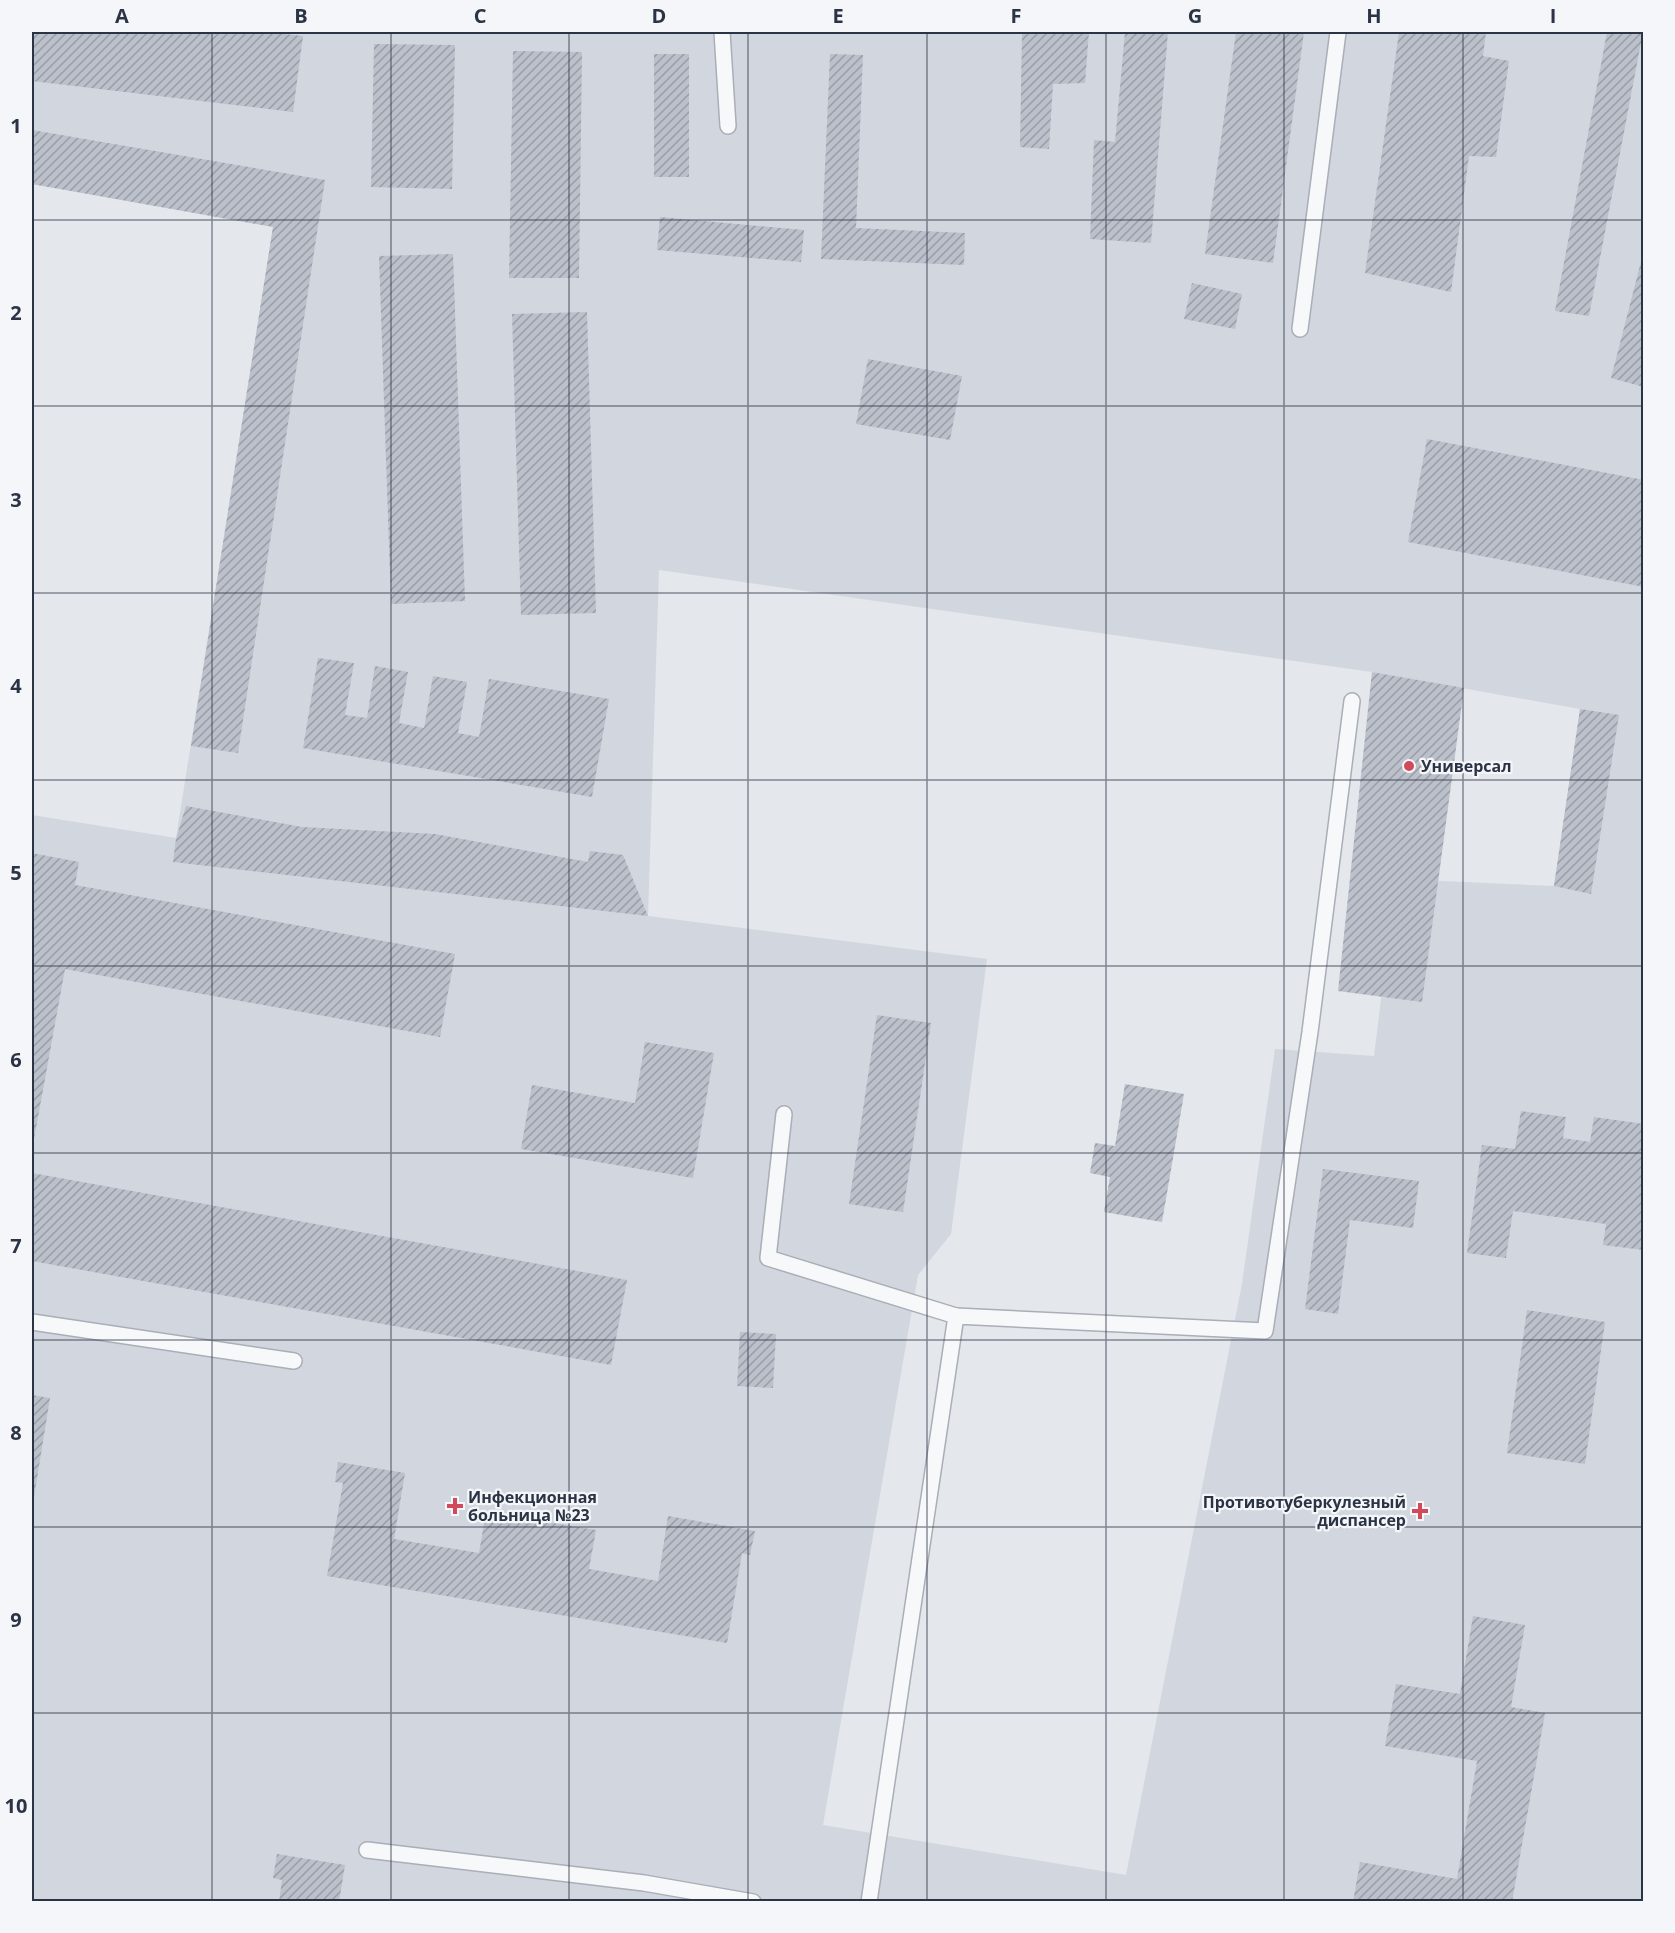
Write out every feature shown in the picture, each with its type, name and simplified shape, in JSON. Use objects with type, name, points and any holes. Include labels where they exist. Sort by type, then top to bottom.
[{"type":"lane","points":[[722,32],[728,126]]},
{"type":"lane","points":[[1300,329],[1338,32]]},
{"type":"lane","points":[[784,1114],[768,1258],[956,1316],[1265,1331],[1310,1032],[1352,701]]},
{"type":"lane","points":[[869,1902],[956,1316]]},
{"type":"lane","points":[[32,1322],[294,1361]]},
{"type":"lane","points":[[367,1850],[644,1883],[753,1902]]},
{"type":"shaded area","points":[[32,32],[1643,32],[1643,1901],[32,1901],[32,815],[176,838],[273,227],[32,184]],"holes":[[[659,570],[1372,672],[1580,709],[1554,886],[1396,879],[1374,1056],[1275,1049],[1242,1284],[1126,1875],[823,1825],[918,1275],[951,1234],[987,959],[648,916]]]},
{"type":"building","points":[[32,32],[267,32],[303,36],[293,112],[32,81]]},
{"type":"building","points":[[1022,32],[1089,32],[1085,83],[1053,84],[1049,149],[1020,147]]},
{"type":"building","points":[[1125,32],[1168,32],[1151,243],[1090,239],[1094,140],[1115,142]]},
{"type":"building","points":[[1236,32],[1304,32],[1273,263],[1205,254]]},
{"type":"building","points":[[1399,32],[1486,32],[1483,56],[1509,61],[1496,157],[1469,156],[1451,292],[1365,273]]},
{"type":"building","points":[[1607,32],[1643,32],[1589,316],[1555,311]]},
{"type":"building","points":[[374,44],[455,45],[452,189],[371,187]]},
{"type":"building","points":[[513,51],[582,52],[579,278],[509,278]]},
{"type":"building","points":[[654,54],[689,54],[689,177],[654,177]]},
{"type":"building","points":[[830,54],[863,55],[856,228],[965,233],[964,265],[821,259]]},
{"type":"building","points":[[32,130],[325,180],[238,753],[191,746],[273,227],[32,184]]},
{"type":"building","points":[[660,217],[804,230],[801,262],[657,250]]},
{"type":"building","points":[[453,254],[465,601],[391,604],[379,256]]},
{"type":"building","points":[[1644,254],[1644,387],[1611,378]]},
{"type":"building","points":[[1192,283],[1242,294],[1235,329],[1184,319]]},
{"type":"building","points":[[587,312],[596,613],[521,615],[512,314]]},
{"type":"building","points":[[868,359],[962,376],[950,440],[856,424]]},
{"type":"building","points":[[1427,439],[1644,480],[1644,587],[1408,542]]},
{"type":"building","points":[[318,658],[354,663],[345,715],[367,718],[375,666],[408,672],[399,723],[424,728],[433,676],[467,682],[458,733],[479,737],[489,679],[609,699],[592,797],[303,748]]},
{"type":"building","points":[[1372,672],[1464,688],[1422,1002],[1338,991]]},
{"type":"building","points":[[1580,709],[1619,715],[1591,894],[1554,886]]},
{"type":"building","points":[[186,806],[302,827],[435,834],[588,862],[590,851],[623,855],[648,916],[173,862],[176,839]]},
{"type":"building","points":[[32,853],[79,862],[75,885],[455,954],[440,1037],[65,969],[32,1150]]},
{"type":"building","points":[[877,1015],[931,1023],[903,1212],[849,1204]]},
{"type":"building","points":[[645,1042],[714,1053],[693,1178],[521,1149],[532,1085],[635,1103]]},
{"type":"building","points":[[1125,1084],[1184,1094],[1162,1222],[1104,1212],[1110,1177],[1090,1173],[1095,1143],[1115,1146]]},
{"type":"building","points":[[1521,1111],[1566,1117],[1563,1138],[1590,1142],[1594,1117],[1644,1124],[1644,1250],[1603,1245],[1606,1224],[1513,1211],[1506,1258],[1467,1253],[1482,1145],[1515,1149]]},
{"type":"building","points":[[1323,1169],[1419,1181],[1413,1228],[1350,1220],[1338,1314],[1305,1309]]},
{"type":"building","points":[[32,1173],[627,1280],[611,1365],[32,1261]]},
{"type":"building","points":[[1527,1310],[1605,1322],[1585,1464],[1507,1453]]},
{"type":"building","points":[[740,1332],[776,1334],[773,1388],[737,1386]]},
{"type":"building","points":[[32,1395],[50,1398],[33,1503],[32,1503]]},
{"type":"building","points":[[338,1462],[405,1473],[394,1539],[479,1553],[486,1512],[596,1530],[589,1569],[658,1581],[668,1516],[755,1531],[750,1555],[742,1553],[727,1643],[327,1576],[343,1483],[335,1482]]},
{"type":"building","points":[[1473,1616],[1525,1625],[1511,1707],[1545,1713],[1512,1902],[1353,1902],[1360,1862],[1457,1879],[1477,1761],[1385,1746],[1396,1684],[1460,1694]]},
{"type":"building","points":[[277,1854],[345,1865],[339,1902],[279,1902],[282,1880],[273,1878]]},
{"type":"place","name":"Универсал","points":[[1409,766]]},
{"type":"place","name":"Инфекционная больница №23","points":[[455,1506]]},
{"type":"place","name":"Противотуберкулезный диспансер","points":[[1420,1511]]}]
